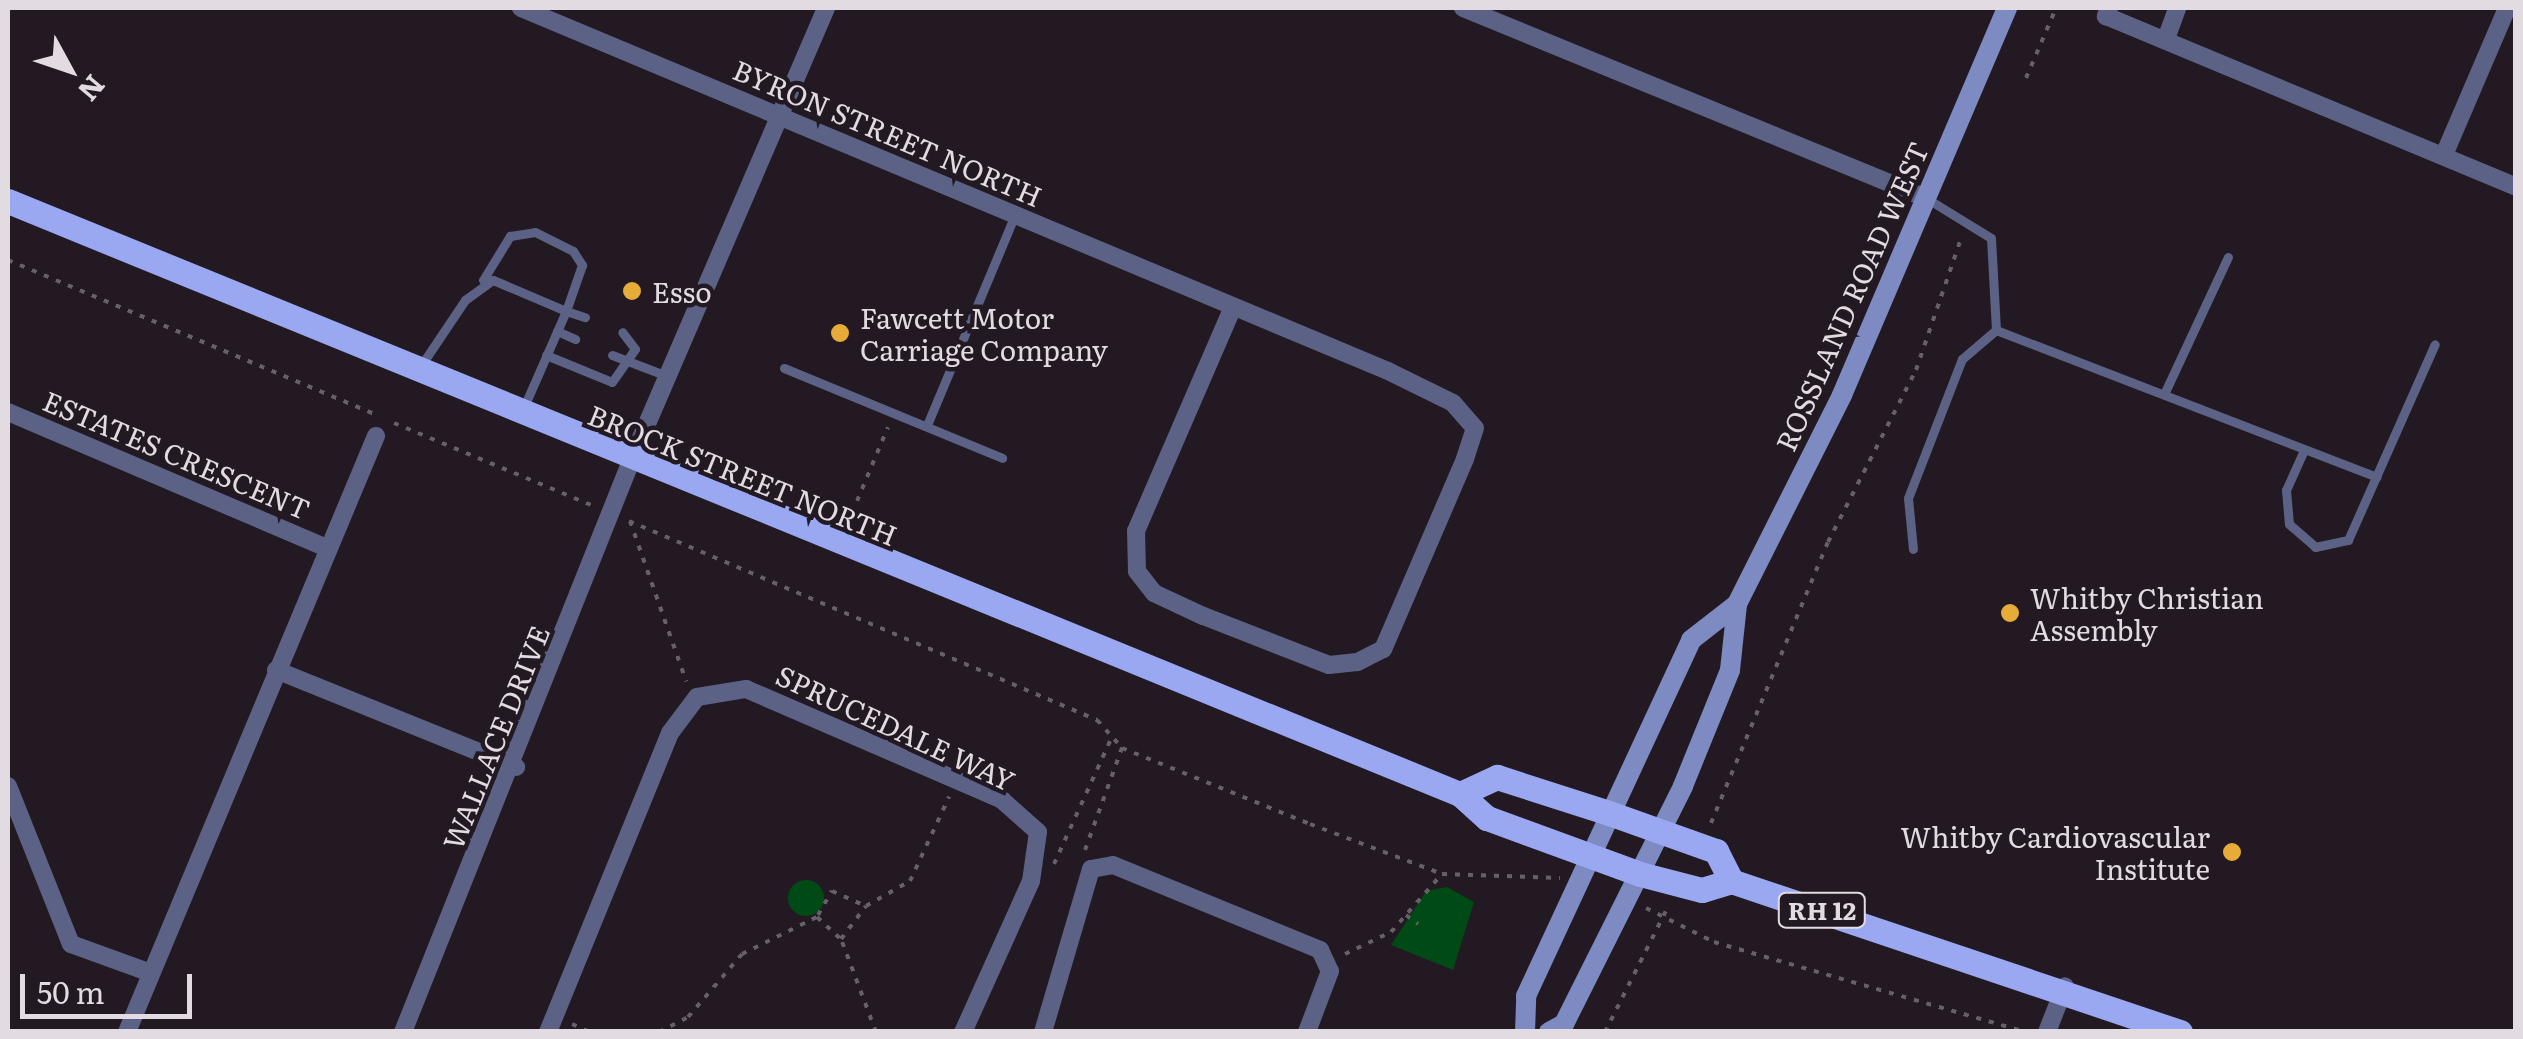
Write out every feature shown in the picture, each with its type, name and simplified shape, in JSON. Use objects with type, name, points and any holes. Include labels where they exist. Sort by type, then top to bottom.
[{"type":"main road","name":"ROSSLAND ROAD WEST","points":[[1640,874],[1730,670],[1737,604],[1926,198],[2007,8]]},
{"type":"main road","name":"BROCK STREET NORTH","points":[[8,202],[520,416],[1460,794],[1487,818],[1640,874],[1702,890],[1730,881],[2065,986],[2180,1032]]},
{"type":"main road","name":"ROSSLAND ROAD WEST","points":[[1525,1032],[1526,996],[1691,640],[1737,604]]},
{"type":"main road","points":[[1460,794],[1498,777],[1700,844],[1720,856],[1730,881]]},
{"type":"main road","points":[[1549,1032],[1564,1024],[1640,874]]},
{"type":"street","name":"BYRON STREET NORTH","points":[[521,8],[1233,307],[1453,403],[1474,428],[1383,649],[1358,662],[1329,664],[1204,616],[1154,593],[1138,571],[1136,531],[1233,307]]},
{"type":"street","name":"WALLACE DRIVE","points":[[403,1032],[516,767],[631,461],[826,8]]},
{"type":"street","points":[[1463,8],[1926,198]]},
{"type":"street","points":[[2110,8],[2106,16],[2516,187]]},
{"type":"street","points":[[2166,40],[2177,8]]},
{"type":"street","points":[[2444,155],[2507,8]]},
{"type":"street","name":"ESTATES CRESCENT","points":[[8,412],[324,547]]},
{"type":"street","name":"ESTATES CRESCENT","points":[[127,1032],[324,547],[376,436]]},
{"type":"street","points":[[276,670],[516,767]]},
{"type":"street","name":"SPRUCEDALE WAY","points":[[698,697],[746,689],[958,780],[1038,832],[1032,881],[963,1032]]},
{"type":"street","points":[[548,1032],[662,750],[698,697]]},
{"type":"street","points":[[8,786],[71,944],[151,973]]},
{"type":"street","points":[[1043,1032],[1091,869],[1113,865],[1320,950],[1330,971],[1307,1032]]},
{"type":"street","points":[[2046,1032],[2065,986]]},
{"type":"lane","points":[[1926,198],[1991,238],[1996,330]]},
{"type":"lane","points":[[927,425],[1015,215]]},
{"type":"lane","points":[[416,372],[510,236],[535,232],[582,265],[520,416]]},
{"type":"lane","points":[[2165,392],[2228,257]]},
{"type":"lane","points":[[482,280],[585,317]]},
{"type":"lane","points":[[1996,330],[2165,392],[2377,478]]},
{"type":"lane","points":[[1913,549],[1908,498],[1962,359],[1996,330]]},
{"type":"lane","points":[[557,332],[576,339]]},
{"type":"lane","points":[[546,355],[612,382],[631,362],[636,340],[622,332]]},
{"type":"lane","points":[[2304,450],[2286,490],[2289,524],[2314,547],[2348,540],[2434,344]]},
{"type":"lane","points":[[612,354],[670,377]]},
{"type":"lane","points":[[784,368],[1002,458]]},
{"type":"path","points":[[2026,78],[2056,8]]},
{"type":"path","points":[[1700,844],[1749,751],[1828,542],[1916,370],[1953,281],[1965,219]]},
{"type":"path","points":[[8,260],[1097,720],[1110,741],[1122,748],[1442,874],[1580,880]]},
{"type":"path","points":[[857,501],[893,414]]},
{"type":"path","points":[[630,506],[630,522],[680,673],[698,697]]},
{"type":"path","points":[[1032,881],[1056,862],[1110,741]]},
{"type":"path","points":[[1091,869],[1083,844],[1122,748]]},
{"type":"path","points":[[840,939],[866,906],[910,881],[958,780]]},
{"type":"path","points":[[1325,961],[1374,944],[1442,874]]},
{"type":"path","points":[[1605,1032],[1682,884]]},
{"type":"path","points":[[659,1032],[688,1018],[742,954],[817,917],[832,892],[866,906]]},
{"type":"path","points":[[1626,901],[1714,942],[2025,1032]]},
{"type":"path","points":[[1406,914],[1418,924]]},
{"type":"path","points":[[817,917],[840,939],[876,1032]]},
{"type":"green space","points":[[806,880],[818,886],[824,898],[818,910],[806,916],[794,910],[788,898],[794,886]]},
{"type":"green space","points":[[1447,887],[1474,902],[1453,970],[1391,945],[1426,891]]},
{"type":"place","name":"Esso","points":[[632,291]]},
{"type":"place","name":"Fawcett Motor Carriage Company","points":[[840,333]]},
{"type":"place","name":"Whitby Christian Assembly","points":[[2010,613]]},
{"type":"place","name":"Whitby Cardiovascular Institute","points":[[2232,852]]}]
